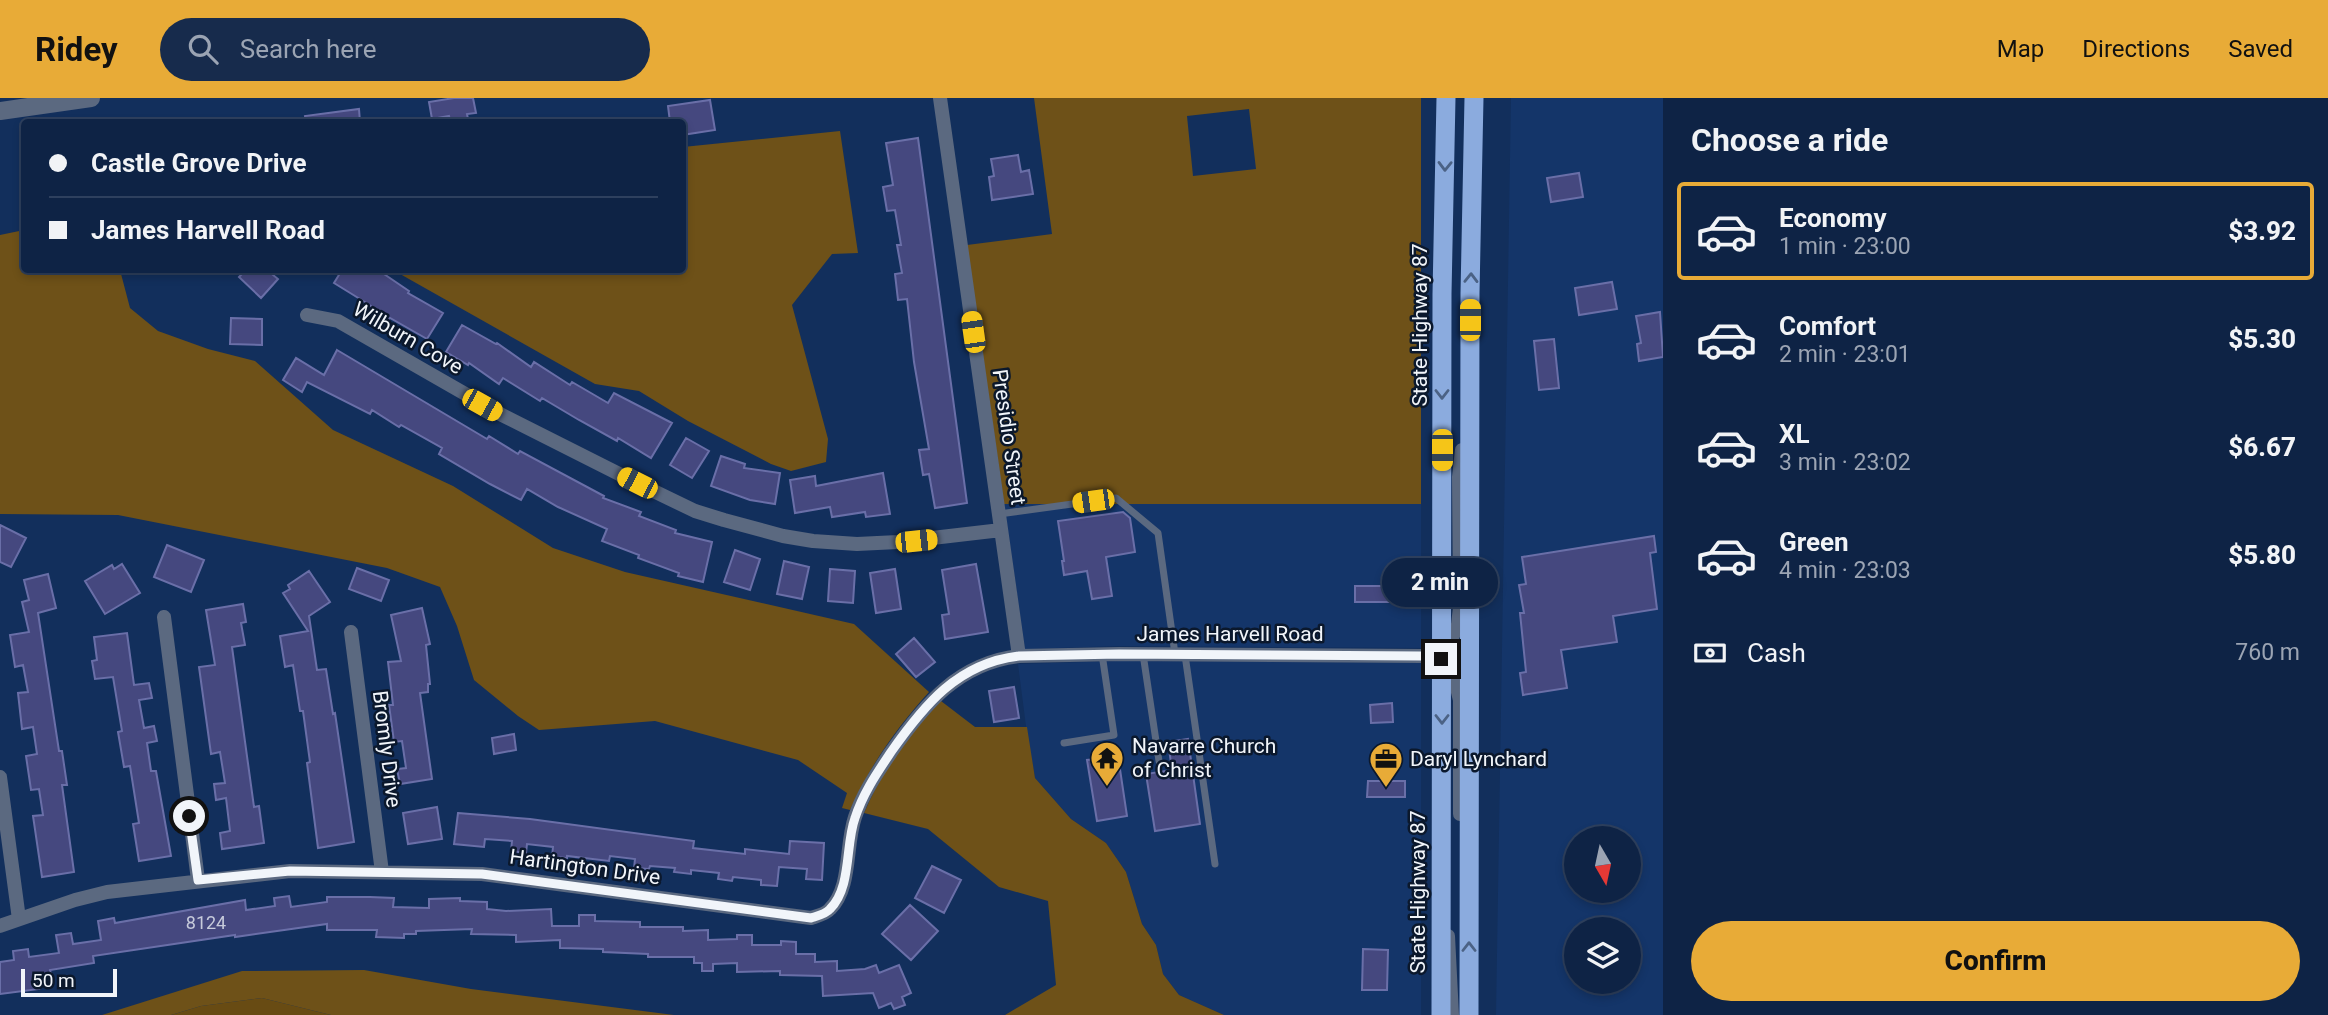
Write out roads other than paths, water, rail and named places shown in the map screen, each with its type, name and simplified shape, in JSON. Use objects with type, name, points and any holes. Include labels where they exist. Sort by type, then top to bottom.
[{"type":"highway","name":"State Highway 87","points":[[1441,1015],[1446,98]]},
{"type":"highway","points":[[1469,1015],[1470,373],[1474,98]]},
{"type":"street","points":[[0,111],[91,98]]},
{"type":"street","name":"Presidio Street","points":[[940,98],[1019,656]]},
{"type":"street","name":"Wilburn Cove","points":[[307,315],[338,321],[502,415],[684,505],[724,520],[793,538],[856,544],[1002,530]]},
{"type":"street","points":[[1469,906],[1460,846],[1460,699],[1456,684],[1441,659],[1458,625],[1460,607],[1459,477],[1470,373]]},
{"type":"street","points":[[164,617],[198,880]]},
{"type":"street","name":"Bromly Drive","points":[[351,632],[382,872]]},
{"type":"street","name":"James Harvell Road","points":[[1019,656],[1180,654],[1421,656],[1441,659]]},
{"type":"street","name":"Hartington Drive","points":[[0,926],[107,892],[290,871],[482,874],[811,918],[829,911],[839,896],[852,827],[865,792],[917,716],[934,697],[960,677],[994,661],[1019,656]]},
{"type":"street","points":[[0,777],[19,919]]},
{"type":"street","points":[[1441,897],[1451,948],[1452,1015]]},
{"type":"lane","points":[[999,514],[1116,498],[1158,533],[1215,864]]},
{"type":"lane","points":[[1063,743],[1114,735],[1102,654]]},
{"type":"lane","points":[[1143,654],[1159,761]]},
{"type":"place","name":"Navarre Church of Christ","points":[[1107,788]]},
{"type":"place","name":"Daryl Lynchard","points":[[1386,789]]}]
